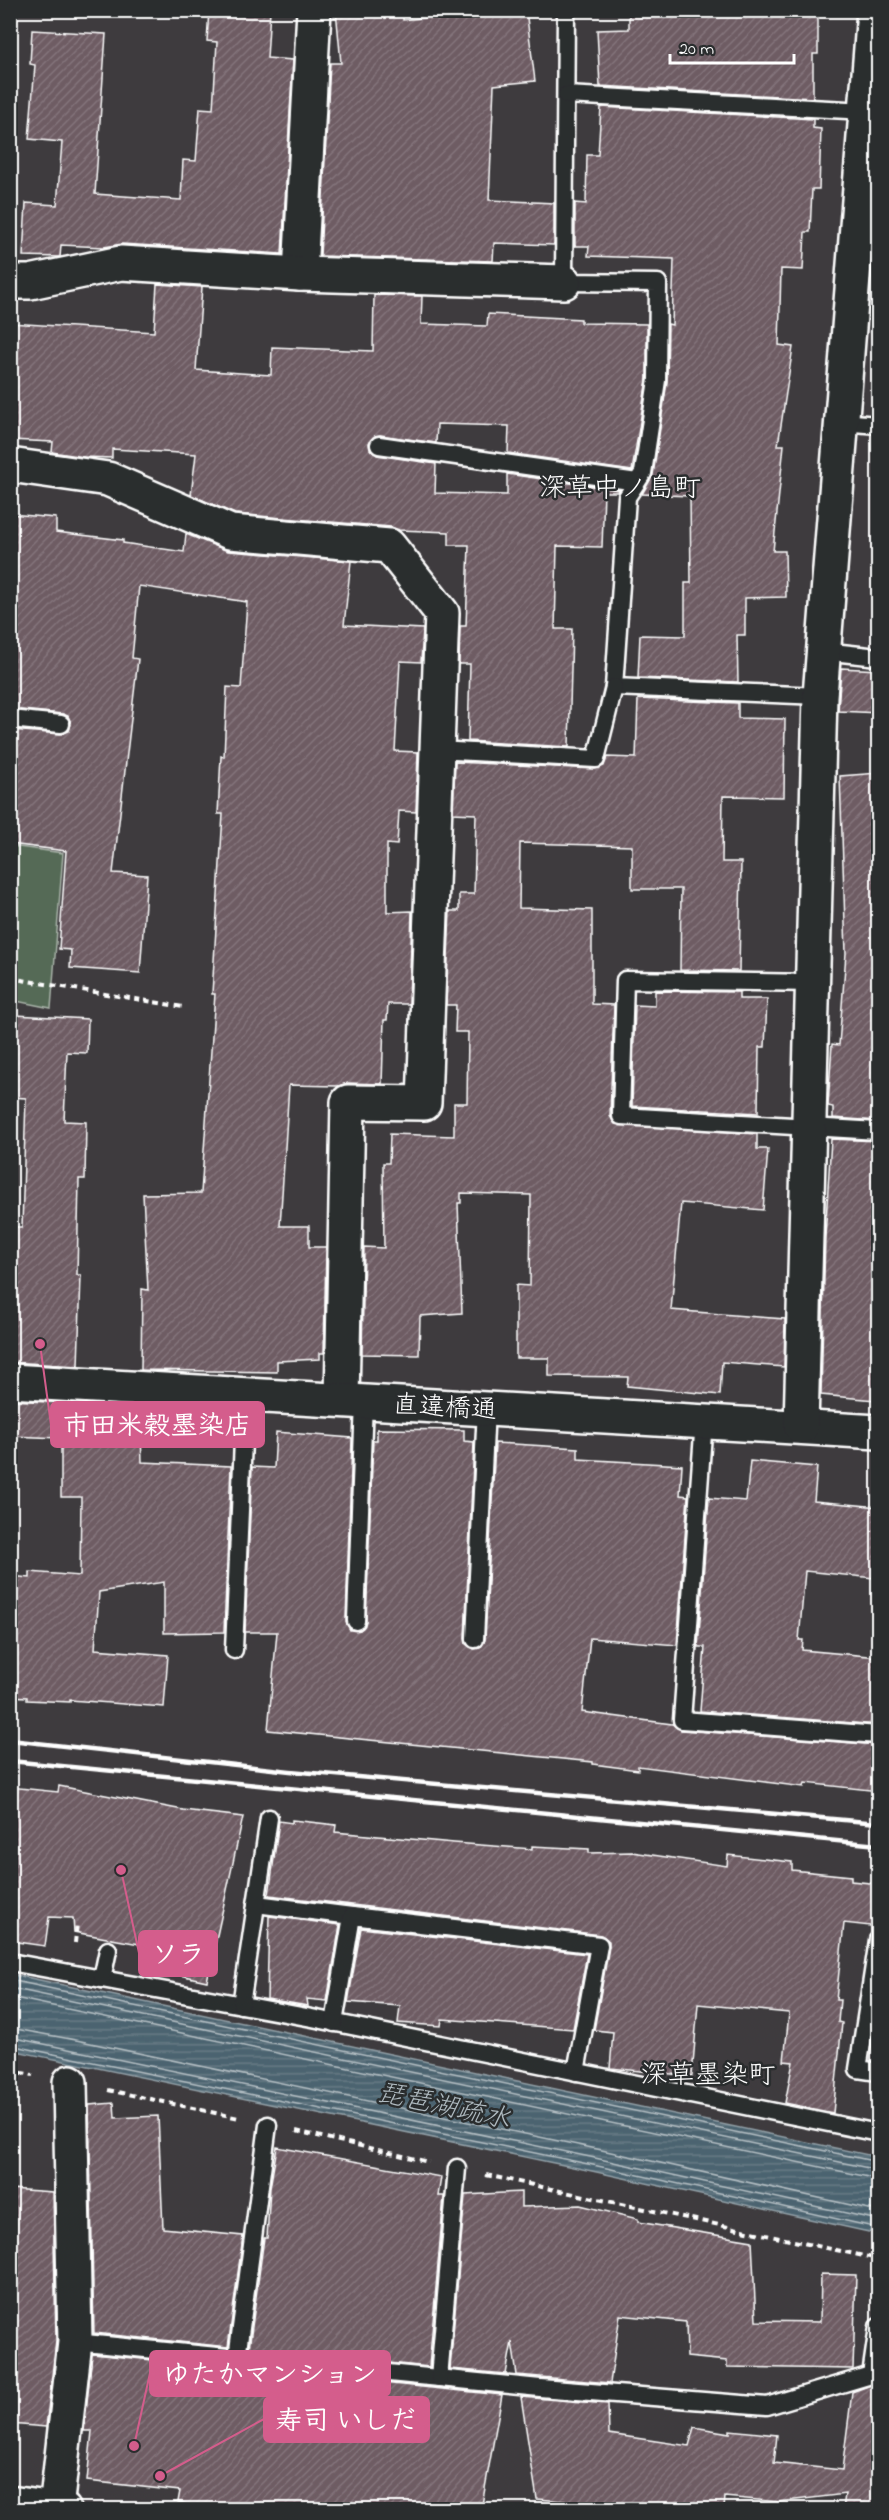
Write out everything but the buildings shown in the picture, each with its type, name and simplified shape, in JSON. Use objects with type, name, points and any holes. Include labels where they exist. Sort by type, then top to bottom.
[{"type":"street","points":[[300,274],[314,10]]},
{"type":"street","points":[[801,1427],[820,696],[874,10]]},
{"type":"street","points":[[10,282],[30,282],[120,263],[300,274],[564,282]]},
{"type":"street","points":[[10,465],[108,479],[230,532],[389,546],[442,613],[424,1103],[348,1102],[353,1401]]},
{"type":"street","name":"直違橋通","points":[[10,1381],[879,1432]]},
{"type":"street","points":[[10,2503],[60,2509],[75,2342],[70,2082]]},
{"type":"lane","points":[[437,750],[596,759],[614,687],[627,497],[643,473],[657,380],[658,283],[564,282],[566,10]]},
{"type":"lane","points":[[566,95],[866,111]]},
{"type":"lane","points":[[842,422],[879,425]]},
{"type":"lane","points":[[379,446],[637,482]]},
{"type":"lane","points":[[823,651],[879,657]]},
{"type":"lane","points":[[614,687],[820,696]]},
{"type":"lane","points":[[10,718],[61,724]]},
{"type":"lane","points":[[813,983],[625,980],[621,1116],[879,1131]]},
{"type":"lane","points":[[234,1650],[245,1394]]},
{"type":"lane","points":[[353,1401],[356,1621]]},
{"type":"lane","points":[[475,1639],[486,1408]]},
{"type":"lane","points":[[704,1420],[682,1720],[879,1735]]},
{"type":"lane","points":[[241,2005],[269,1818]]},
{"type":"lane","points":[[256,1904],[599,1945],[576,2072]]},
{"type":"lane","points":[[334,2023],[352,1916]]},
{"type":"lane","points":[[879,1940],[858,2069],[879,2072]]},
{"type":"lane","points":[[102,1979],[108,1950]]},
{"type":"lane","points":[[10,1962],[334,2023],[879,2133]]},
{"type":"lane","points":[[237,2358],[268,2125]]},
{"type":"lane","points":[[439,2378],[457,2168]]},
{"type":"lane","points":[[75,2342],[439,2378],[767,2406],[871,2375],[879,2327]]},
{"type":"path","points":[[10,978],[183,1007]]},
{"type":"green space","points":[[11,846],[63,853],[51,1008],[11,1000]]},
{"type":"water","name":"琵琶湖疏水","points":[[11,1974],[878,2157],[878,2234],[592,2171],[11,2050]]},
{"type":"railway","points":[[10,1740],[290,1771],[878,1823]]},
{"type":"railway","points":[[10,1761],[878,1845]]},
{"type":"place","name":"市田米穀墨染店","points":[[40,1344]]},
{"type":"place","name":"ソラ","points":[[121,1870]]},
{"type":"place","name":"ゆたかマンション","points":[[134,2446]]},
{"type":"place","name":"寿司 いしだ","points":[[160,2476]]},
{"type":"district","name":"深草中ノ島町","points":[[620,487]]},
{"type":"district","name":"深草墨染町","points":[[708,2074]]}]
